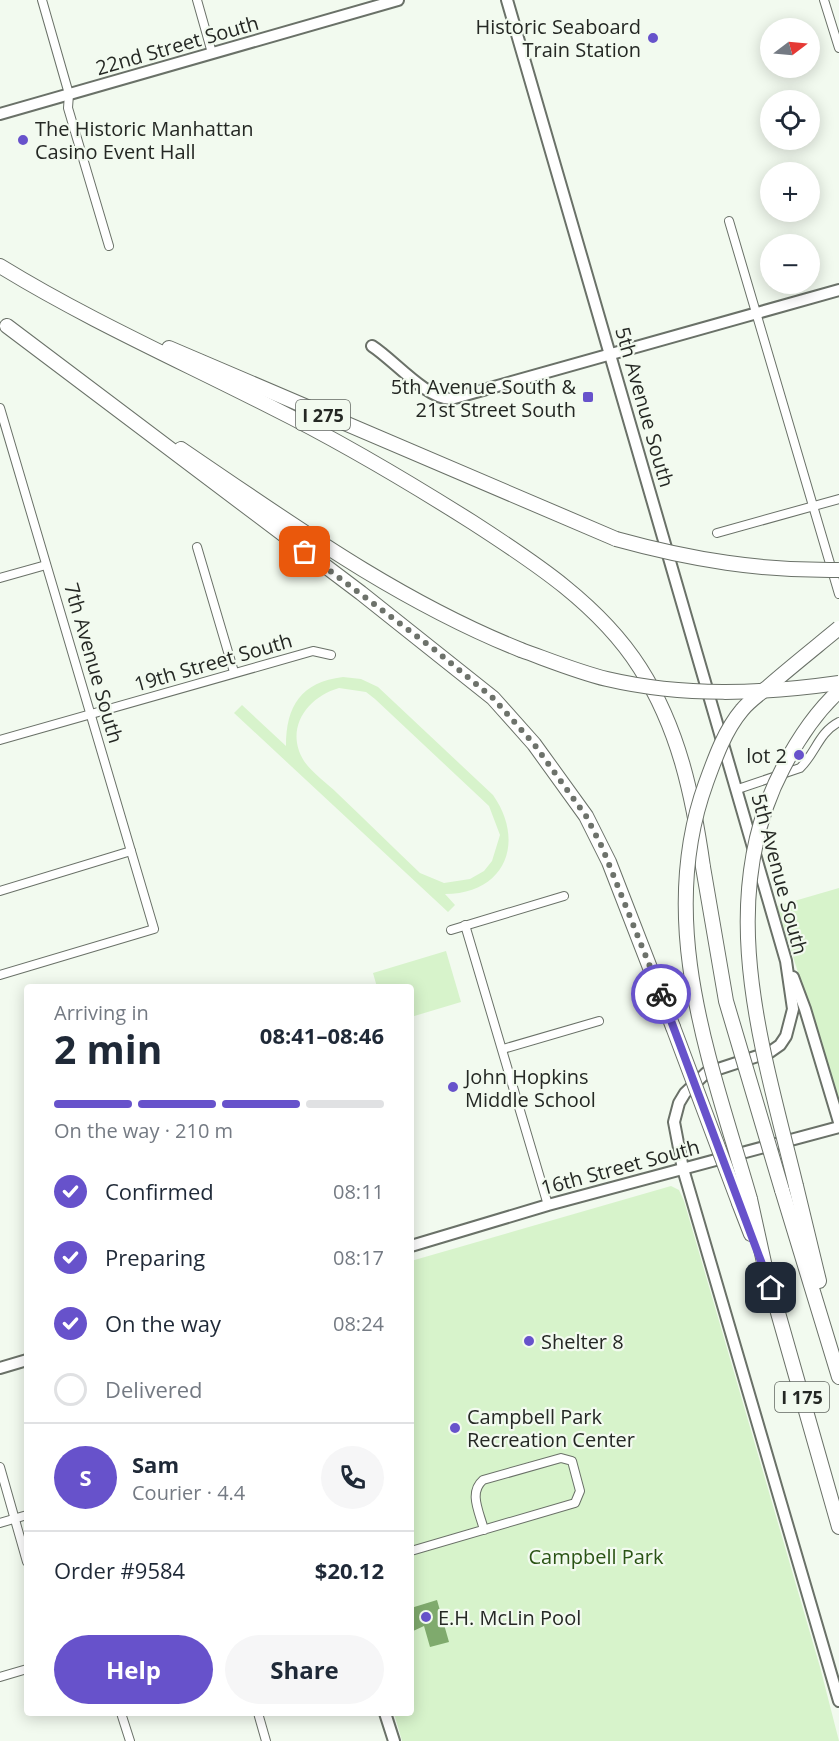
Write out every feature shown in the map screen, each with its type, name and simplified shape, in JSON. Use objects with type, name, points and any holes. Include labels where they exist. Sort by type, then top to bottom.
[{"type":"highway","name":"I 275","points":[[0,266],[32,286],[327,417],[616,539],[697,559],[753,568],[839,570]]},
{"type":"highway","points":[[32,286],[359,454],[502,542],[572,592],[606,625],[640,667],[670,721],[694,806],[726,1001],[789,1188],[839,1364]]},
{"type":"highway","points":[[3,324],[231,483],[386,584],[467,628],[520,650],[608,679],[687,690],[750,693],[839,683]]},
{"type":"highway","points":[[3,324],[370,600],[493,698],[534,744],[586,816],[609,862],[744,1201]]},
{"type":"highway","points":[[744,1201],[696,1012],[686,946],[684,910],[686,866],[697,807],[708,776],[716,755],[742,709],[839,628]]},
{"type":"highway","points":[[839,691],[810,721],[795,745],[765,807],[758,833],[746,904],[748,959],[760,1037],[789,1188],[839,1377]]},
{"type":"highway","name":"I 175","points":[[744,1201],[839,1527]]},
{"type":"street","points":[[42,0],[69,94],[68,108],[109,246]]},
{"type":"street","points":[[197,0],[212,53]]},
{"type":"street","name":"22nd Street South","points":[[0,114],[398,0]]},
{"type":"street","name":"5th Avenue South","points":[[507,0],[738,789],[786,961],[793,1009],[786,1036],[780,1045],[770,1052],[706,1073],[685,1093],[679,1103],[674,1122],[683,1168],[839,1701]]},
{"type":"street","points":[[824,0],[839,48]]},
{"type":"street","points":[[729,221],[839,594]]},
{"type":"street","points":[[372,346],[405,374],[438,396],[451,399],[839,290]]},
{"type":"street","name":"7th Avenue South","points":[[0,408],[154,928],[0,975]]},
{"type":"street","points":[[717,533],[839,499]]},
{"type":"street","points":[[197,547],[234,672]]},
{"type":"street","points":[[0,578],[46,565]]},
{"type":"street","name":"19th Street South","points":[[0,740],[313,651],[331,655]]},
{"type":"street","points":[[738,789],[800,768],[807,760],[816,741],[824,732],[839,722]]},
{"type":"street","points":[[0,891],[131,851]]},
{"type":"street","points":[[451,930],[564,896]]},
{"type":"street","points":[[465,925],[548,1205]]},
{"type":"street","points":[[786,961],[805,1009],[839,1125]]},
{"type":"street","points":[[502,1049],[598,1021]]},
{"type":"street","name":"16th Street South","points":[[414,1245],[548,1205],[839,1125]]},
{"type":"street","points":[[0,1368],[24,1361]]},
{"type":"street","points":[[414,1550],[484,1530],[575,1503],[580,1491],[572,1461],[561,1458],[483,1480],[474,1493],[484,1530]]},
{"type":"street","points":[[0,1467],[24,1552]]},
{"type":"street","points":[[0,1523],[24,1516]]},
{"type":"street","points":[[0,1677],[24,1670]]},
{"type":"street","points":[[122,1716],[130,1741]]},
{"type":"street","points":[[259,1716],[266,1741]]},
{"type":"street","points":[[386,1716],[394,1741]]},
{"type":"green space","points":[[343,677],[361,679],[378,687],[493,795],[503,813],[508,830],[508,847],[504,862],[495,875],[482,885],[466,892],[445,894],[455,905],[448,912],[234,713],[242,705],[286,746],[289,719],[299,698],[316,684]],"holes":[[[339,688],[366,692],[489,806],[500,835],[492,861],[484,871],[470,879],[444,883],[420,873],[304,761],[298,749],[298,726],[309,707],[327,692]]]},
{"type":"green space","points":[[839,888],[839,1102],[777,906]]},
{"type":"green space","points":[[446,951],[461,1002],[414,1016],[414,984],[376,984],[373,973]]},
{"type":"green space","name":"Campbell Park","points":[[671,1186],[679,1190],[820,1667],[839,1741],[402,1741],[395,1716],[414,1716],[414,1260]]},
{"type":"shaded area","name":"E.H. McLin Pool","points":[[437,1600],[449,1642],[430,1647],[424,1626],[414,1631],[414,1607]]},
{"type":"way so far","points":[[305,552],[435,650],[493,698],[534,744],[586,816],[602,847],[661,994]]},
{"type":"place","name":"Historic Seaboard Train Station","points":[[653,38]]},
{"type":"place","name":"The Historic Manhattan Casino Event Hall","points":[[23,140]]},
{"type":"place","name":"5th Avenue South & 21st Street South","points":[[588,397]]},
{"type":"place","name":"lot 2","points":[[799,755]]},
{"type":"place","name":"John Hopkins Middle School","points":[[453,1087]]},
{"type":"place","name":"Shelter 8","points":[[529,1341]]},
{"type":"place","name":"Campbell Park Recreation Center","points":[[455,1428]]},
{"type":"place","name":"E.H. McLin Pool","points":[[426,1617]]},
{"type":"route","points":[[661,994],[771,1288]]}]
